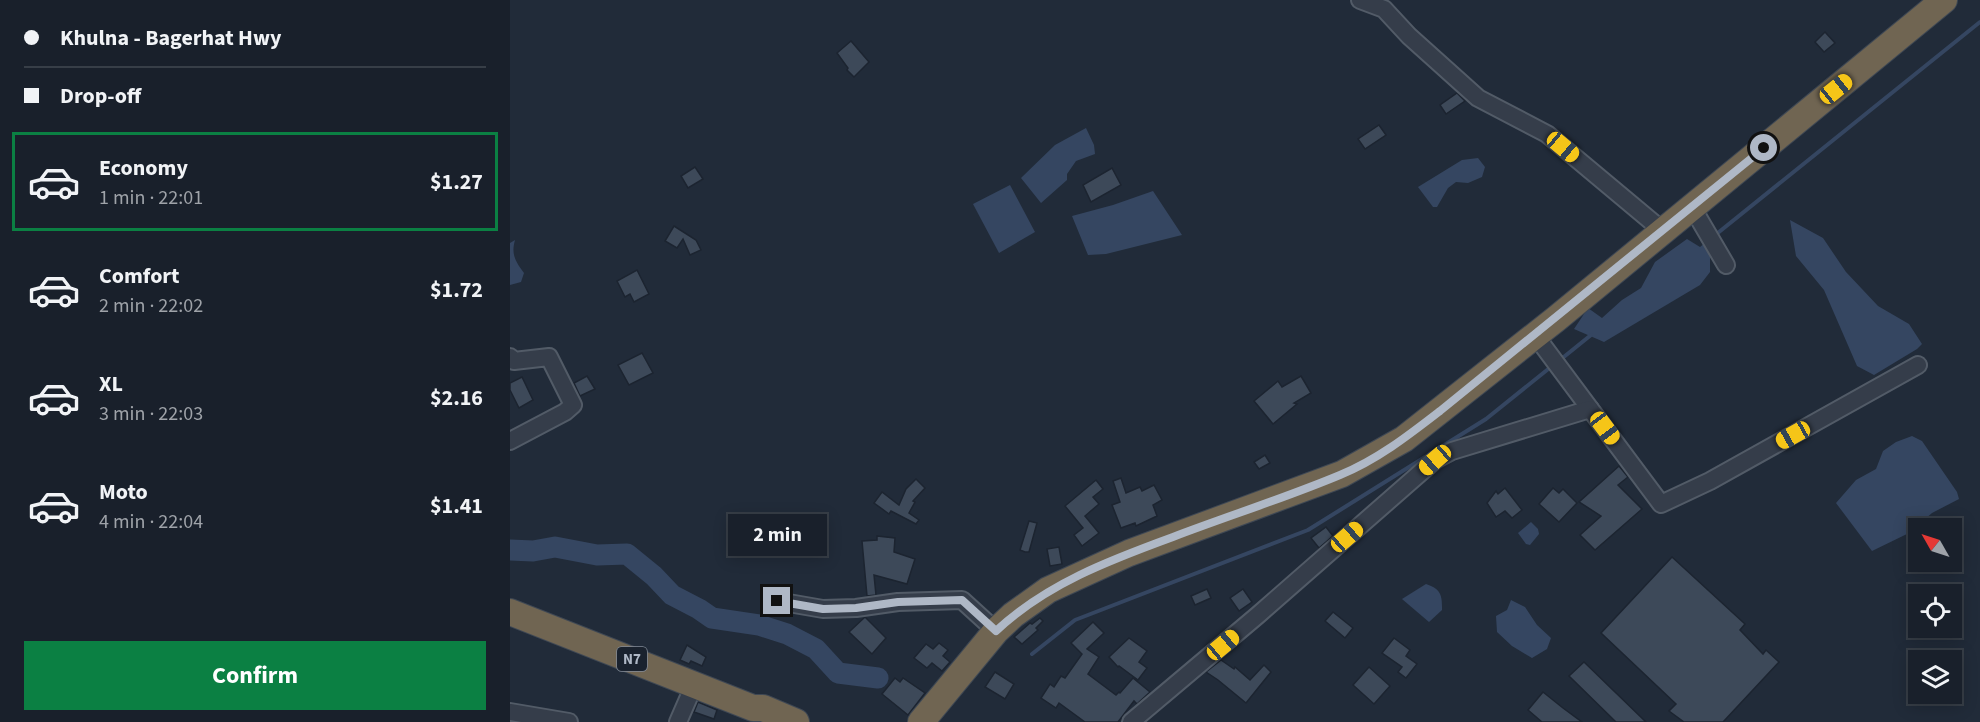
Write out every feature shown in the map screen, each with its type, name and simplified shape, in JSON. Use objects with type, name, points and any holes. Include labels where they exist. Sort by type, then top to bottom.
[{"type":"highway","points":[[923,719],[996,631],[1013,615],[1048,590],[1129,553],[1341,474],[1404,439],[1663,231],[1944,0]]},
{"type":"highway","name":"N7","points":[[510,612],[695,683],[753,708],[763,708],[796,722]]},
{"type":"highway","points":[[753,708],[759,714],[779,722]]},
{"type":"street","points":[[1360,0],[1384,9],[1409,36],[1478,98],[1547,134],[1663,231]]},
{"type":"street","points":[[1692,207],[1725,265]]},
{"type":"street","points":[[1535,335],[1661,504],[1710,481],[1918,365]]},
{"type":"street","points":[[510,357],[513,361],[549,357],[573,405],[565,412],[510,441]]},
{"type":"street","points":[[1131,722],[1258,615],[1435,460],[1452,451],[1590,410]]},
{"type":"street","points":[[777,601],[823,609],[856,608],[898,602],[962,600],[996,631]]},
{"type":"street","points":[[678,722],[695,683]]},
{"type":"street","points":[[510,712],[570,722]]},
{"type":"water","points":[[1086,128],[1094,145],[1095,154],[1076,161],[1067,174],[1067,180],[1041,203],[1021,178],[1055,145]]},
{"type":"water","points":[[1478,158],[1485,167],[1482,177],[1468,183],[1456,182],[1448,188],[1437,207],[1433,207],[1418,187],[1462,160]]},
{"type":"water","points":[[1010,185],[1035,232],[999,253],[973,204]]},
{"type":"water","points":[[1153,191],[1182,235],[1106,254],[1088,255],[1072,216]]},
{"type":"water","points":[[1790,220],[1823,238],[1846,272],[1878,306],[1909,324],[1922,344],[1874,375],[1857,366],[1824,290],[1796,256]]},
{"type":"water","points":[[1687,239],[1700,247],[1706,242],[1710,253],[1710,272],[1700,285],[1604,342],[1574,329],[1588,308],[1602,318],[1622,300],[1641,288],[1655,262]]},
{"type":"water","points":[[515,240],[513,249],[515,257],[524,273],[521,282],[510,285],[510,243]]},
{"type":"water","points":[[1912,436],[1922,441],[1957,492],[1959,499],[1926,518],[1908,518],[1908,533],[1872,551],[1836,503],[1856,480],[1876,469],[1883,451],[1896,442]]},
{"type":"water","points":[[1531,522],[1538,529],[1539,534],[1530,545],[1526,544],[1518,533]]},
{"type":"water","points":[[1426,584],[1438,590],[1442,600],[1442,610],[1429,622],[1402,599]]},
{"type":"water","points":[[1511,600],[1525,607],[1537,625],[1551,638],[1547,649],[1532,658],[1512,646],[1497,632],[1496,616],[1507,610]]},
{"type":"building","points":[[1825,32],[1835,43],[1824,52],[1815,42]]},
{"type":"building","points":[[851,41],[869,62],[854,77],[837,53]]},
{"type":"building","points":[[1457,93],[1465,101],[1446,114],[1440,105]]},
{"type":"building","points":[[1379,125],[1386,135],[1365,149],[1358,139]]},
{"type":"building","points":[[695,167],[703,179],[688,188],[681,176]]},
{"type":"building","points":[[1112,168],[1121,185],[1091,202],[1083,185]]},
{"type":"building","points":[[674,226],[696,240],[701,250],[690,255],[683,239],[677,248],[665,241]]},
{"type":"building","points":[[637,270],[649,294],[634,302],[630,294],[625,297],[617,281]]},
{"type":"building","points":[[642,353],[653,373],[629,385],[618,365]]},
{"type":"building","points":[[587,376],[595,389],[580,396],[574,383]]},
{"type":"building","points":[[1301,376],[1311,393],[1294,403],[1297,404],[1273,424],[1254,401],[1278,381],[1282,387]]},
{"type":"building","points":[[522,377],[533,400],[519,408],[510,390],[510,383]]},
{"type":"building","points":[[1265,455],[1270,463],[1259,469],[1254,462]]},
{"type":"building","points":[[1619,466],[1628,477],[1618,485],[1642,509],[1595,550],[1580,535],[1601,516],[1579,502]]},
{"type":"building","points":[[1121,478],[1126,493],[1140,487],[1142,491],[1154,485],[1162,500],[1153,505],[1157,516],[1136,526],[1135,523],[1121,528],[1112,505],[1120,502],[1113,481]]},
{"type":"building","points":[[916,479],[925,488],[913,501],[915,502],[909,513],[919,520],[916,524],[891,511],[889,514],[874,503],[882,492],[899,505],[906,489]]},
{"type":"building","points":[[1096,480],[1103,489],[1093,497],[1099,504],[1085,516],[1099,533],[1082,546],[1074,535],[1083,528],[1065,506]]},
{"type":"building","points":[[1505,488],[1522,510],[1512,518],[1505,511],[1496,517],[1487,503],[1496,491],[1498,494]]},
{"type":"building","points":[[1553,488],[1559,493],[1563,489],[1577,503],[1559,522],[1539,504]]},
{"type":"building","points":[[1029,521],[1037,523],[1029,552],[1025,552],[1020,550]]},
{"type":"building","points":[[1326,527],[1333,536],[1319,548],[1311,538]]},
{"type":"building","points":[[877,536],[895,538],[894,552],[915,559],[907,584],[874,575],[876,595],[867,596],[862,541],[877,540]]},
{"type":"building","points":[[1059,547],[1062,564],[1050,566],[1047,549]]},
{"type":"building","points":[[1672,557],[1745,624],[1740,630],[1763,654],[1766,650],[1779,662],[1723,722],[1684,722],[1669,711],[1676,704],[1601,633]]},
{"type":"building","points":[[1207,589],[1211,598],[1195,605],[1191,596]]},
{"type":"building","points":[[1243,589],[1252,602],[1239,611],[1230,598]]},
{"type":"building","points":[[1333,612],[1353,628],[1345,638],[1325,621]]},
{"type":"building","points":[[865,617],[886,638],[872,654],[849,632]]},
{"type":"building","points":[[1040,618],[1043,621],[1036,628],[1038,630],[1022,644],[1014,637],[1030,623]]},
{"type":"building","points":[[1093,622],[1104,633],[1087,649],[1099,657],[1088,674],[1116,695],[1133,678],[1150,692],[1137,704],[1134,701],[1118,722],[1085,722],[1059,703],[1056,708],[1041,698],[1050,684],[1054,687],[1061,676],[1065,678],[1082,654],[1071,643]]},
{"type":"building","points":[[1129,638],[1147,651],[1139,662],[1147,668],[1138,680],[1118,667],[1109,657]]},
{"type":"building","points":[[1394,638],[1410,650],[1406,656],[1417,664],[1406,678],[1398,672],[1402,667],[1382,653]]},
{"type":"building","points":[[939,643],[948,650],[943,656],[950,662],[942,671],[932,663],[927,668],[914,658],[926,644],[933,649]]},
{"type":"building","points":[[687,645],[706,657],[702,666],[691,661],[689,664],[680,660]]},
{"type":"building","points":[[1221,660],[1234,669],[1235,667],[1250,680],[1264,665],[1271,672],[1246,703],[1206,672]]},
{"type":"building","points":[[1584,662],[1646,722],[1616,722],[1569,676]]},
{"type":"building","points":[[1369,667],[1390,686],[1374,704],[1353,685]]},
{"type":"building","points":[[995,672],[1014,684],[1005,699],[985,687]]},
{"type":"building","points":[[895,678],[900,682],[903,678],[925,693],[908,715],[882,694]]},
{"type":"building","points":[[1543,692],[1582,722],[1542,722],[1528,710]]},
{"type":"building","points":[[698,702],[717,710],[714,719],[694,712]]},
{"type":"waterway","points":[[1714,236],[1980,22]]},
{"type":"waterway","points":[[1560,360],[1591,335]]},
{"type":"waterway","points":[[1032,654],[1075,620],[1308,530],[1486,419],[1552,366]]},
{"type":"waterway","points":[[510,550],[533,551],[555,547],[597,555],[627,554],[654,576],[672,595],[712,618],[759,625],[787,634],[816,649],[838,673],[878,678]]},
{"type":"route","points":[[777,601],[823,609],[856,608],[898,602],[962,600],[996,631],[1013,615],[1048,590],[1129,553],[1341,474],[1404,439],[1556,319],[1764,148]]}]
